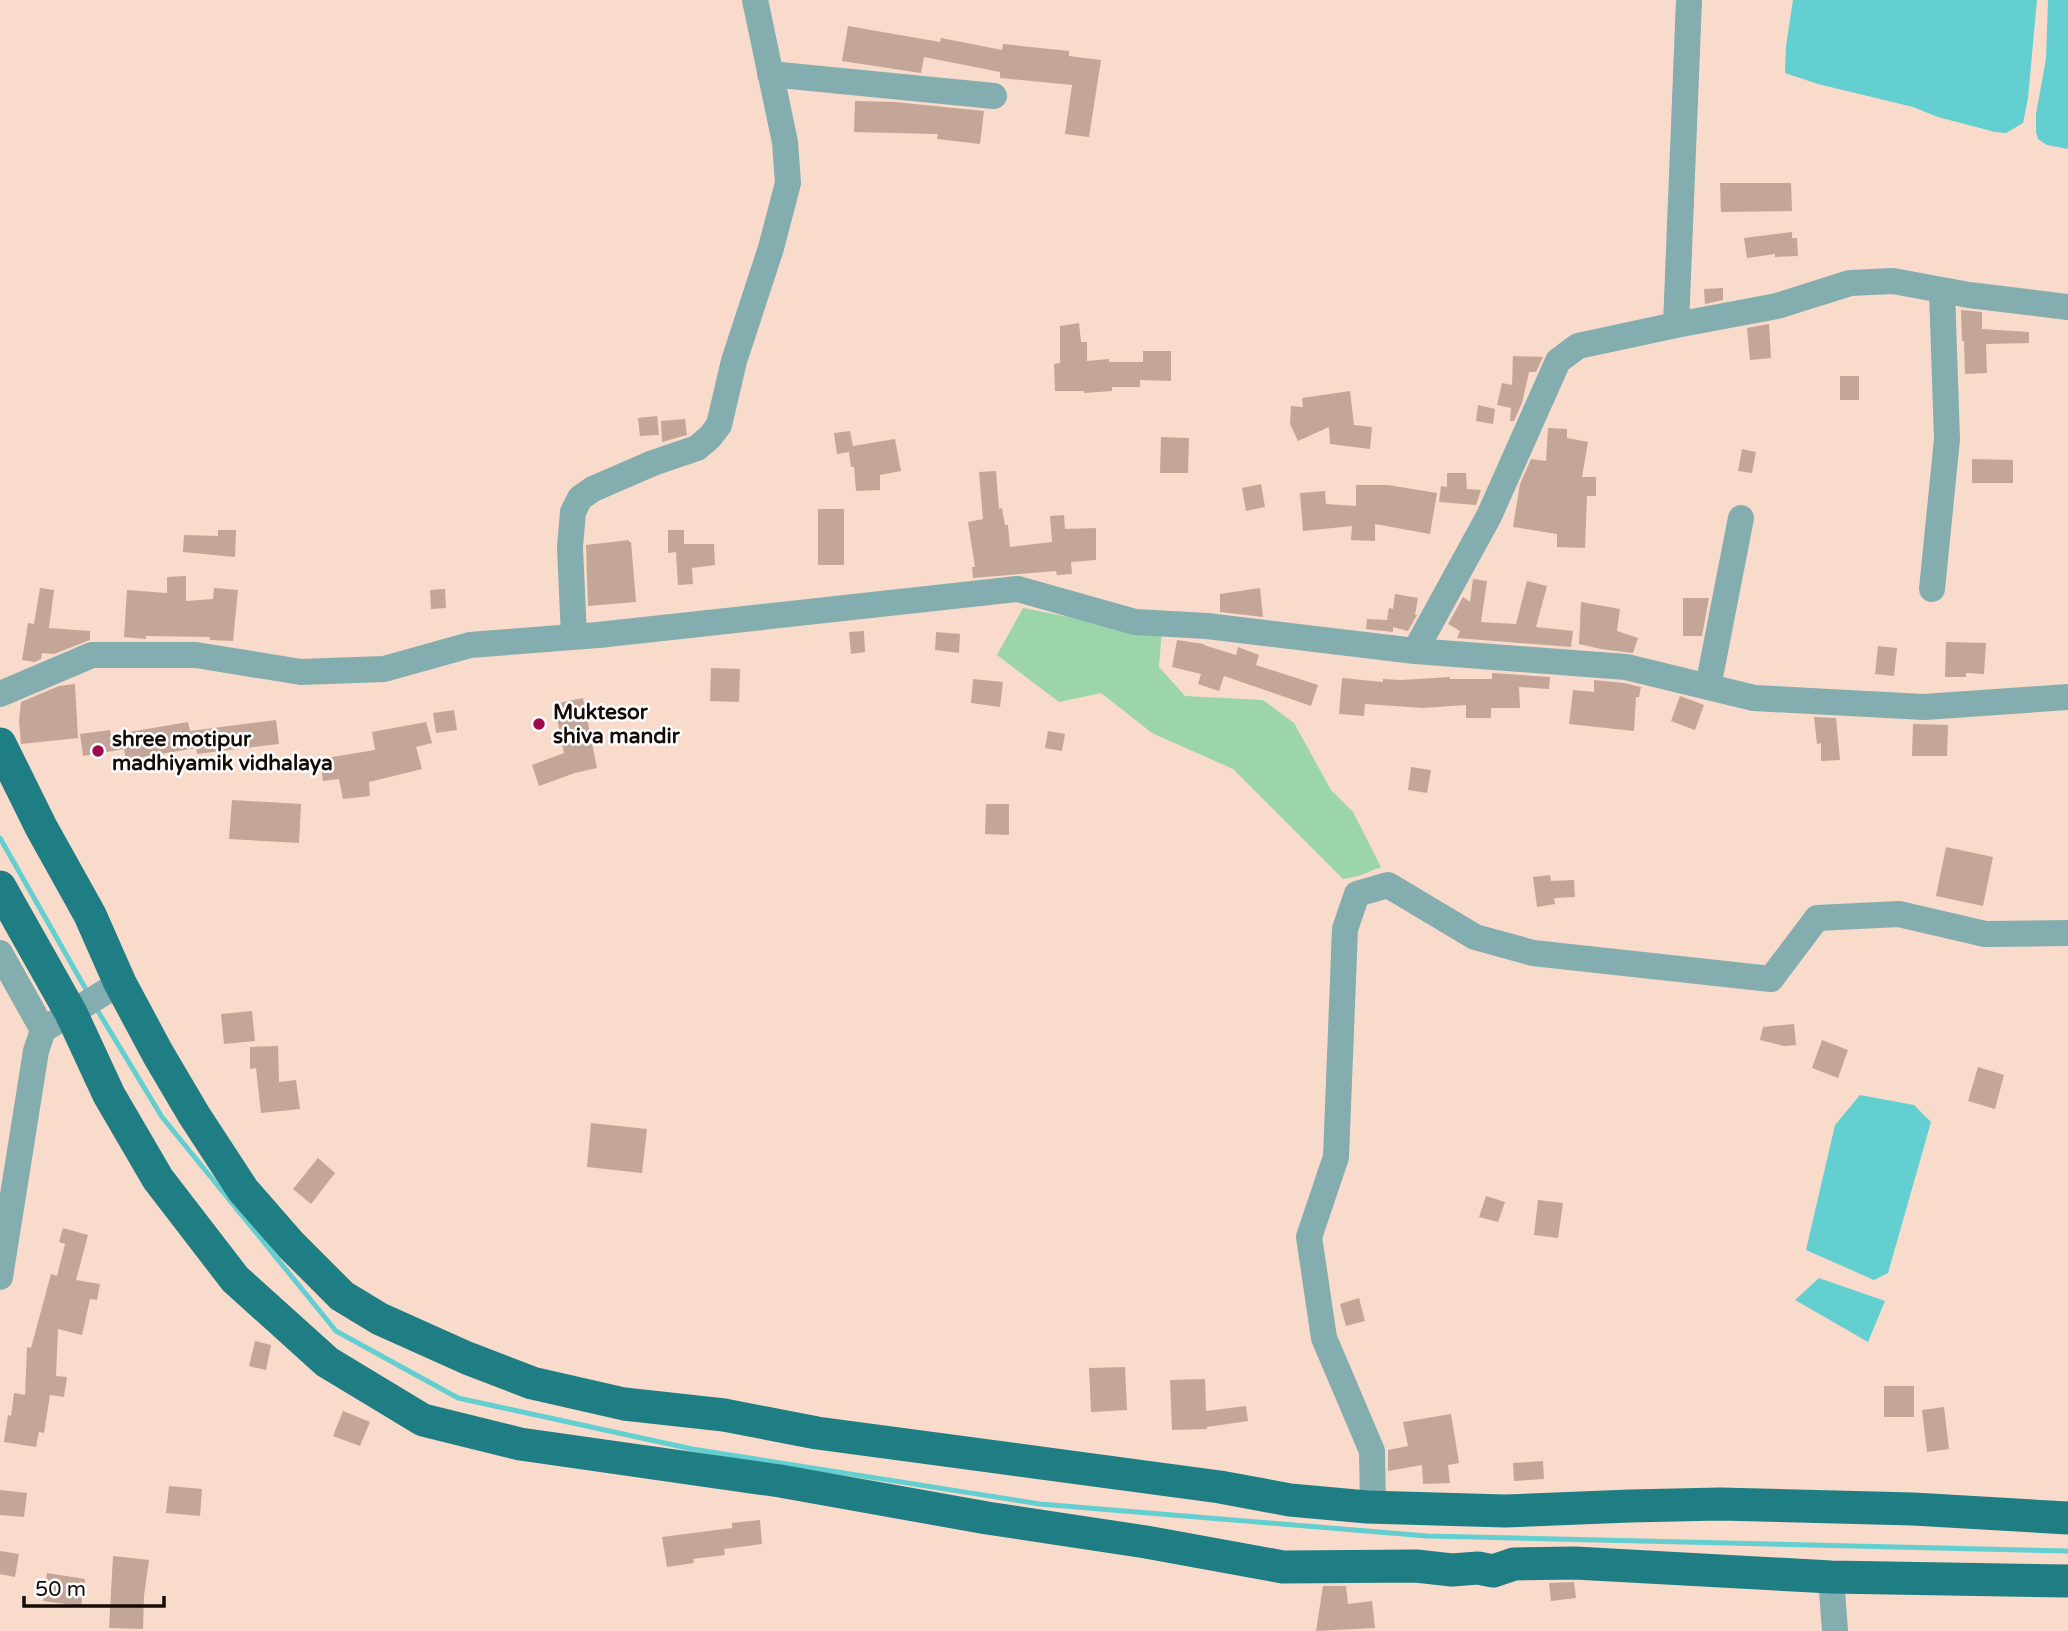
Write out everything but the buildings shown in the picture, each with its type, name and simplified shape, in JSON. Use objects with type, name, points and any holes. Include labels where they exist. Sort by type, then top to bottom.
[{"type":"main road","points":[[0,744],[41,827],[90,915],[113,988],[243,1190],[291,1245],[342,1296],[380,1319],[467,1358],[532,1383],[624,1404],[724,1415],[817,1433],[1220,1487],[1290,1500],[1373,1507],[1505,1511],[1720,1504],[1913,1509],[2068,1518]]},
{"type":"main road","points":[[0,887],[65,1017],[158,1178],[235,1279],[327,1362],[423,1420],[520,1444],[780,1481],[1283,1567],[1416,1566],[1493,1571],[1514,1564],[1574,1563],[1831,1577],[2068,1581]]},
{"type":"street","points":[[574,637],[570,547],[573,512],[580,498],[593,489],[653,463],[697,448],[710,437],[719,425],[734,361],[771,248],[788,183],[785,142],[755,0]]},
{"type":"street","points":[[1676,325],[1689,0]]},
{"type":"street","points":[[770,74],[994,96]]},
{"type":"street","points":[[1415,651],[1489,516],[1558,361],[1578,346],[1777,306],[1850,283],[1893,281],[2068,307]]},
{"type":"street","points":[[1932,589],[1947,439],[1942,290]]},
{"type":"street","points":[[1708,687],[1741,518]]},
{"type":"street","points":[[0,694],[92,655],[196,655],[301,672],[384,669],[470,645],[574,637],[1018,589],[1135,622],[1207,626],[1415,651],[1626,667],[1754,698],[1924,707],[2068,697]]},
{"type":"street","points":[[1373,1507],[1372,1451],[1324,1338],[1308,1237],[1336,1157],[1345,929],[1357,894],[1388,885],[1475,937],[1533,953],[1770,979],[1817,918],[1899,914],[1985,934],[2068,933]]},
{"type":"street","points":[[0,953],[65,1017]]},
{"type":"street","points":[[0,1277],[36,1051],[65,1017],[113,988]]},
{"type":"street","points":[[1831,1577],[1835,1631]]},
{"type":"green space","points":[[1023,608],[1100,623],[1162,629],[1159,667],[1185,696],[1263,700],[1294,723],[1331,790],[1353,812],[1381,867],[1343,879],[1233,769],[1152,733],[1101,693],[1059,702],[997,655]]},
{"type":"water","points":[[1793,0],[2037,0],[2028,98],[2023,123],[2006,133],[1995,132],[1785,73]]},
{"type":"water","points":[[2048,0],[2068,0],[2068,149],[2047,145],[2038,139],[2036,132],[2036,114],[2046,59]]},
{"type":"water","points":[[1860,1095],[1914,1105],[1931,1122],[1888,1273],[1874,1280],[1806,1250],[1835,1125]]},
{"type":"water","points":[[1819,1278],[1885,1301],[1868,1342],[1795,1300]]},
{"type":"waterway","points":[[0,838],[88,993]]},
{"type":"waterway","points":[[96,1008],[162,1117],[336,1331],[458,1398],[692,1449],[1040,1504],[1427,1536],[2068,1551]]},
{"type":"place","name":"Muktesor shiva mandir","points":[[539,724]]},
{"type":"place","name":"shree motipur madhiyamik vidhalaya","points":[[98,751]]}]
